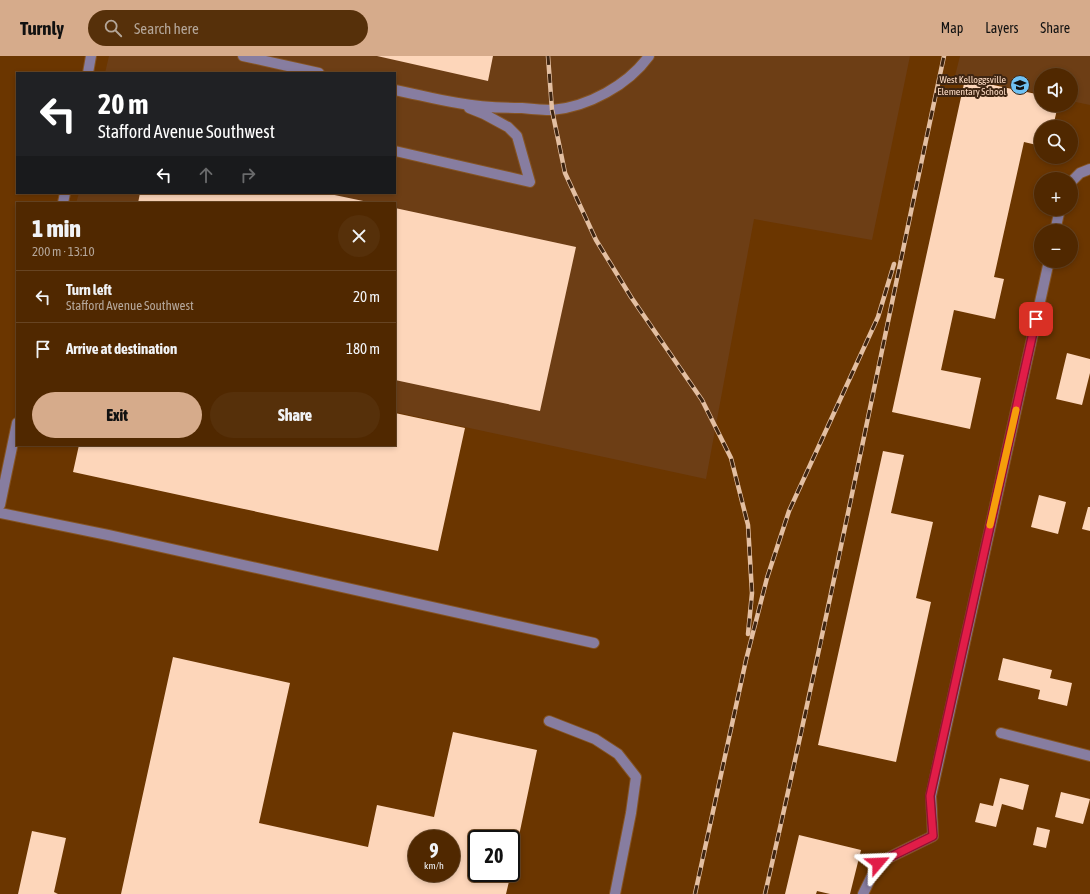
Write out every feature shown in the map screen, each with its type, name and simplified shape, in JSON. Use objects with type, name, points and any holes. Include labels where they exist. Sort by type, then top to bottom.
[{"type":"street","points":[[88,72],[91,56]]},
{"type":"street","points":[[243,56],[314,72]]},
{"type":"street","points":[[396,90],[458,103],[508,108],[552,110],[592,100],[610,91],[628,79],[649,56]]},
{"type":"street","points":[[396,151],[530,182],[517,136],[508,127],[484,114],[458,103]]},
{"type":"street","points":[[1078,175],[1090,169]]},
{"type":"street","points":[[863,894],[878,863],[933,836],[930,796],[1047,268]]},
{"type":"street","points":[[0,505],[16,428]]},
{"type":"street","points":[[0,512],[594,643]]},
{"type":"street","points":[[549,721],[595,739],[618,754],[636,777],[631,813],[615,894]]},
{"type":"street","points":[[1001,733],[1090,756]]},
{"type":"shaded area","points":[[109,56],[910,56],[872,240],[754,219],[706,479],[396,412],[396,202],[76,202],[79,194],[396,194],[396,72],[105,72]]},
{"type":"shaded area","name":"West Kelloggsville Elementary School","points":[[960,56],[1090,56],[1090,105],[1078,102],[1078,68],[1034,68],[1034,93],[955,76]]},
{"type":"building","points":[[377,56],[493,56],[488,81]]},
{"type":"building","points":[[965,79],[1034,94],[1034,112],[1056,112],[1055,120],[1034,120],[1034,144],[1024,142],[994,277],[1004,279],[995,319],[954,310],[941,370],[981,378],[970,429],[892,412]]},
{"type":"building","points":[[140,194],[330,194],[368,202],[138,202]]},
{"type":"building","points":[[396,208],[576,247],[540,411],[396,380]]},
{"type":"building","points":[[1067,353],[1090,359],[1090,373],[1082,405],[1056,399]]},
{"type":"building","points":[[396,413],[465,428],[438,551],[73,472],[79,446],[396,446]]},
{"type":"building","points":[[883,451],[904,455],[891,513],[933,522],[916,598],[931,602],[896,762],[818,745]]},
{"type":"building","points":[[1039,495],[1066,502],[1058,534],[1031,527]]},
{"type":"building","points":[[1088,507],[1090,507],[1090,531],[1082,529]]},
{"type":"building","points":[[173,657],[290,683],[259,823],[368,847],[377,805],[434,817],[453,732],[537,750],[520,831],[468,830],[468,882],[509,882],[506,894],[121,894]]},
{"type":"building","points":[[1003,658],[1052,670],[1050,678],[1072,683],[1067,706],[1038,699],[1040,690],[998,680]]},
{"type":"building","points":[[1000,778],[1029,785],[1023,810],[1002,804],[996,827],[975,822],[980,803],[993,806]]},
{"type":"building","points":[[1061,792],[1090,799],[1083,824],[1055,817]]},
{"type":"building","points":[[1037,827],[1050,830],[1046,848],[1033,845]]},
{"type":"building","points":[[32,831],[66,838],[54,892],[58,894],[18,894]]},
{"type":"building","points":[[799,835],[861,850],[850,894],[830,894],[817,891],[816,894],[785,894]]},
{"type":"railway","points":[[548,56],[552,110],[565,173],[596,240],[631,297],[702,400],[731,458],[748,525],[752,593],[748,634]]},
{"type":"railway","points":[[765,894],[834,580],[944,56]]},
{"type":"railway","points":[[695,894],[746,660],[767,578],[789,511],[878,317],[894,264]]},
{"type":"slow traffic","points":[[990,525],[1016,410]]},
{"type":"place","name":"West Kelloggsville Elementary School","points":[[1020,85]]},
{"type":"route","points":[[878,863],[933,836],[930,796],[1036,319]]}]
